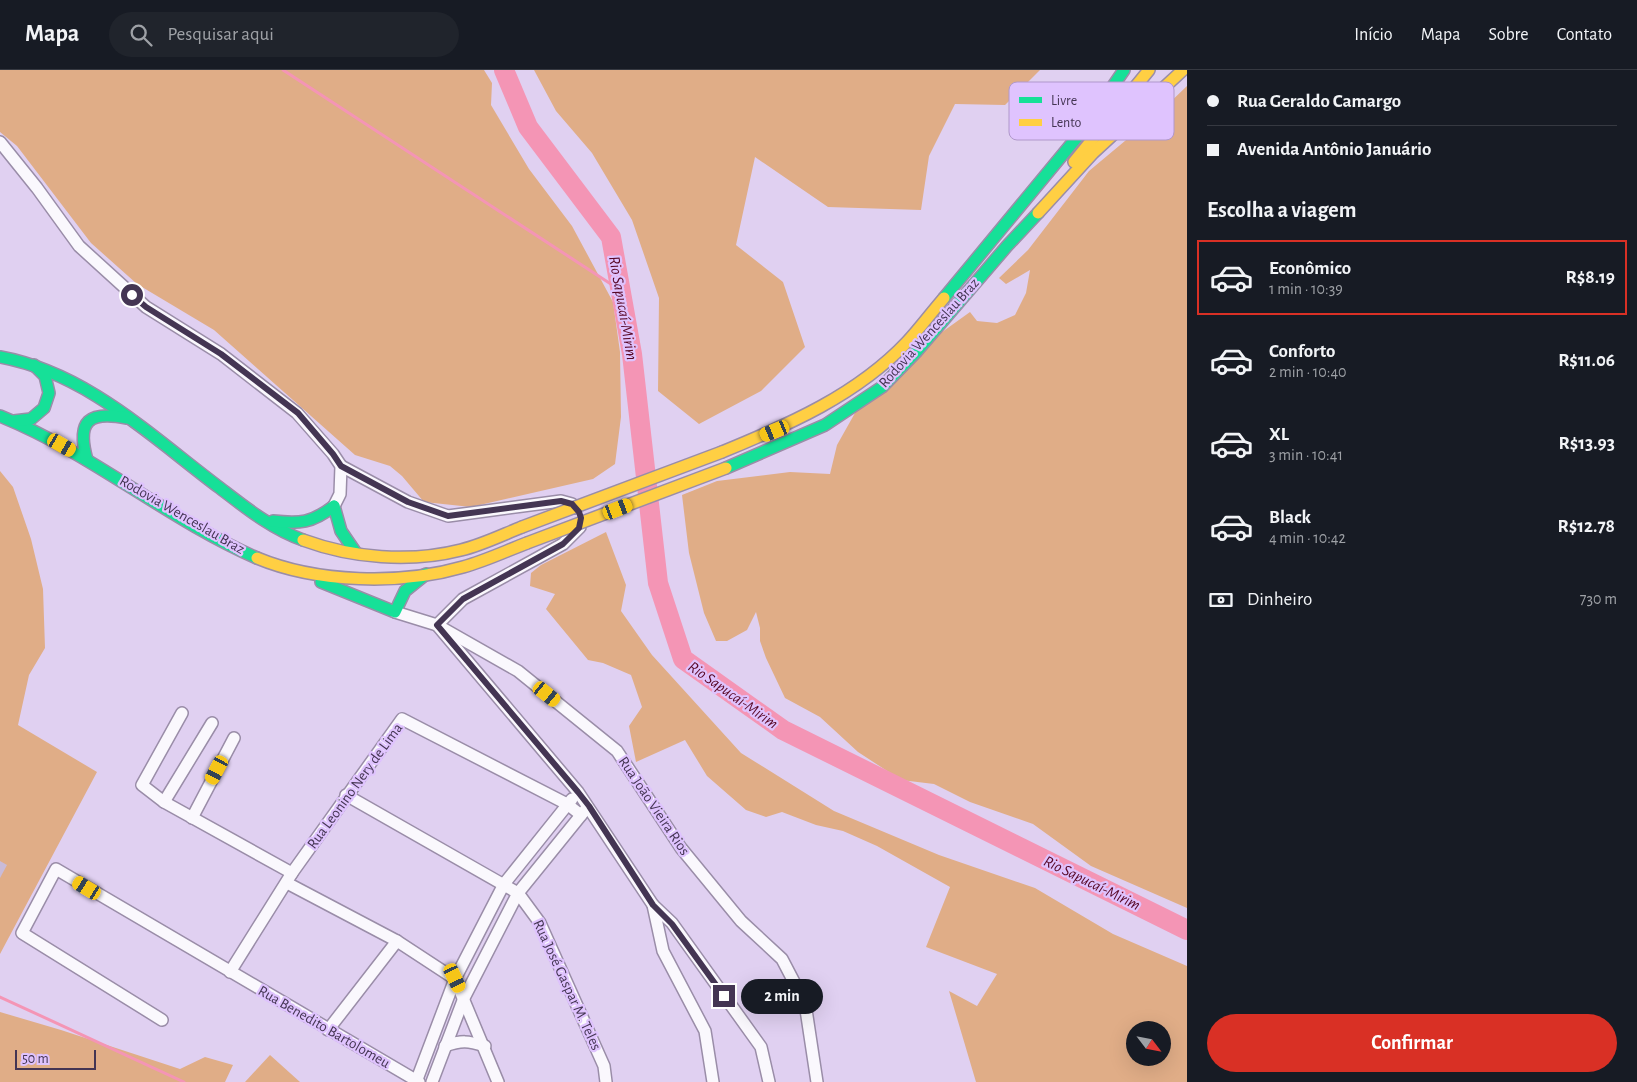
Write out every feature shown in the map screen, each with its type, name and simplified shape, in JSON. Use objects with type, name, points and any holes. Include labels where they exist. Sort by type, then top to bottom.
[{"type":"main road","points":[[1116,82],[1124,70]]},
{"type":"main road","name":"Rodovia Wenceslau Braz","points":[[1122,82],[1132,70]]},
{"type":"main road","name":"Rodovia Wenceslau Braz","points":[[1139,82],[1149,70]]},
{"type":"main road","points":[[1170,82],[1183,70]]},
{"type":"main road","name":"Rodovia Wenceslau Braz","points":[[0,357],[33,365],[77,384],[129,419],[231,497],[264,520],[297,538],[327,548],[387,556],[417,556],[451,552],[479,545],[775,431],[860,382],[877,370],[907,342],[1075,140]]},
{"type":"main road","name":"Rodovia Wenceslau Braz","points":[[0,416],[49,438],[212,536],[284,568],[317,575],[357,578],[426,574],[454,570],[726,468],[826,425],[854,407],[882,388],[917,351],[1007,246],[1093,140]]},
{"type":"main road","points":[[1007,246],[1107,140]]},
{"type":"main road","points":[[14,421],[31,419],[44,408],[49,393],[45,376],[33,365]]},
{"type":"main road","points":[[87,460],[82,442],[84,431],[91,420],[103,415],[129,419]]},
{"type":"main road","points":[[264,520],[295,523],[309,522],[323,515],[334,506]]},
{"type":"main road","points":[[334,506],[336,523],[344,538],[356,553]]},
{"type":"main road","points":[[284,568],[395,612],[405,591],[426,574]]},
{"type":"street","points":[[0,142],[38,188],[79,246],[146,307],[221,354],[298,413],[341,466],[408,502],[448,516],[561,501],[572,504],[579,512],[581,518],[579,528],[563,544],[463,599],[437,625],[578,792],[585,811],[653,905],[672,924],[760,1047],[769,1082]]},
{"type":"street","points":[[334,506],[340,494],[341,466]]},
{"type":"street","name":"Rua João Vieira Rios","points":[[395,612],[437,625],[518,671],[618,751],[681,848],[741,921],[782,959],[805,1004],[817,1082]]},
{"type":"street","points":[[182,713],[142,785],[164,802],[292,873]]},
{"type":"street","name":"Rua Leonino Nery de Lima","points":[[230,972],[292,873],[402,719],[585,811]]},
{"type":"street","points":[[164,802],[212,722]]},
{"type":"street","points":[[192,818],[234,738]]},
{"type":"street","points":[[417,1082],[455,978],[504,884],[578,792]]},
{"type":"street","points":[[346,795],[518,893]]},
{"type":"street","points":[[432,1082],[464,998],[518,893],[585,811]]},
{"type":"street","name":"Rua Benedito Bartolomeu","points":[[162,1020],[22,932],[56,870],[417,1082]]},
{"type":"street","points":[[286,883],[397,941],[455,978],[485,1046],[498,1082]]},
{"type":"street","name":"Rua José Gaspar M. Teles","points":[[518,893],[540,923],[604,1066],[606,1082]]},
{"type":"street","points":[[653,905],[663,951],[705,1031],[713,1082]]},
{"type":"street","points":[[328,1030],[397,941]]},
{"type":"street","points":[[445,1046],[468,1041],[485,1046]]},
{"type":"shaded area","points":[[0,70],[484,70],[492,83],[491,105],[529,169],[572,226],[613,302],[620,352],[621,417],[615,464],[593,479],[471,507],[424,502],[402,476],[390,466],[355,455],[214,330],[137,284],[91,243],[17,146],[0,132]]},
{"type":"shaded area","points":[[534,70],[1040,70],[1028,82],[1009,82],[1009,101],[1005,105],[955,104],[929,156],[921,210],[828,207],[755,157],[736,245],[783,282],[805,347],[761,391],[699,424],[658,391],[659,298],[632,220],[592,153],[556,111]]},
{"type":"shaded area","points":[[1187,86],[1187,908],[1091,866],[1033,824],[970,802],[934,784],[901,780],[858,752],[820,717],[785,698],[760,641],[760,628],[756,612],[747,630],[727,641],[716,641],[704,613],[689,553],[682,495],[717,481],[790,472],[830,474],[837,445],[855,413],[938,335],[970,312],[977,321],[997,323],[1015,315],[1026,293],[1030,270],[1006,284],[999,278],[1028,250],[1089,171],[1126,140],[1174,140],[1174,98]]},
{"type":"shaded area","points":[[0,471],[13,487],[31,539],[43,589],[45,648],[29,675],[18,725],[97,772],[0,954]]},
{"type":"shaded area","points":[[606,532],[626,585],[621,611],[652,655],[741,753],[834,811],[939,855],[1035,888],[1113,934],[1187,966],[1187,1082],[976,1082],[949,991],[977,1006],[997,974],[926,947],[950,887],[877,846],[843,831],[816,825],[782,812],[766,817],[746,810],[707,776],[685,740],[636,762],[629,726],[642,707],[631,675],[603,663],[588,660],[546,609],[555,594],[530,586],[531,573],[541,565]]},
{"type":"shaded area","points":[[0,1012],[180,1069],[205,1057],[233,1065],[225,1082],[0,1082]]},
{"type":"shaded area","points":[[270,1055],[300,1082],[245,1082]]},
{"type":"building","points":[[0,861],[7,865],[0,878]]},
{"type":"waterway","points":[[283,70],[620,290]]},
{"type":"waterway","name":"Rio Sapucaí-Mirim","points":[[504,70],[528,127],[611,237],[632,354],[658,583],[683,659],[783,730],[1187,930]]},
{"type":"waterway","points":[[0,997],[184,1082]]},
{"type":"traffic: fast","points":[[1116,82],[1124,70]]},
{"type":"traffic: fast","points":[[944,298],[1075,140]]},
{"type":"traffic: fast","points":[[726,468],[825,425],[882,387],[917,351],[1007,246],[1038,213]]},
{"type":"traffic: fast","points":[[0,357],[32,365],[62,377],[90,392],[143,428],[260,517],[281,530],[303,540]]},
{"type":"traffic: fast","points":[[14,421],[31,419],[44,408],[49,393],[45,376],[34,365]]},
{"type":"traffic: fast","points":[[0,416],[66,448],[192,525],[257,558]]},
{"type":"traffic: fast","points":[[87,460],[83,436],[89,421],[103,416],[127,418]]},
{"type":"traffic: fast","points":[[334,506],[341,531],[356,553]]},
{"type":"traffic: fast","points":[[273,521],[305,521],[319,516],[334,506]]},
{"type":"traffic: fast","points":[[321,582],[395,612],[405,591],[426,574]]},
{"type":"traffic: slow","points":[[1139,82],[1149,70]]},
{"type":"traffic: slow","points":[[1170,82],[1183,70]]},
{"type":"traffic: slow","points":[[1074,162],[1092,140]]},
{"type":"traffic: slow","points":[[1038,213],[1107,140]]},
{"type":"traffic: slow","points":[[722,452],[772,431],[821,407],[866,378],[907,342],[944,298]]},
{"type":"traffic: slow","points":[[522,527],[722,452]]},
{"type":"traffic: slow","points":[[527,543],[726,468]]},
{"type":"traffic: slow","points":[[303,540],[361,555],[381,557],[422,556],[469,548],[522,527]]},
{"type":"traffic: slow","points":[[257,558],[281,566],[332,577],[386,579],[439,573],[463,567],[527,543]]},
{"type":"route","points":[[132,295],[146,307],[221,354],[298,413],[341,466],[408,502],[448,516],[561,501],[572,504],[579,512],[581,518],[579,528],[563,544],[463,599],[437,625],[503,701],[589,806],[653,905],[672,924],[724,996]]}]
